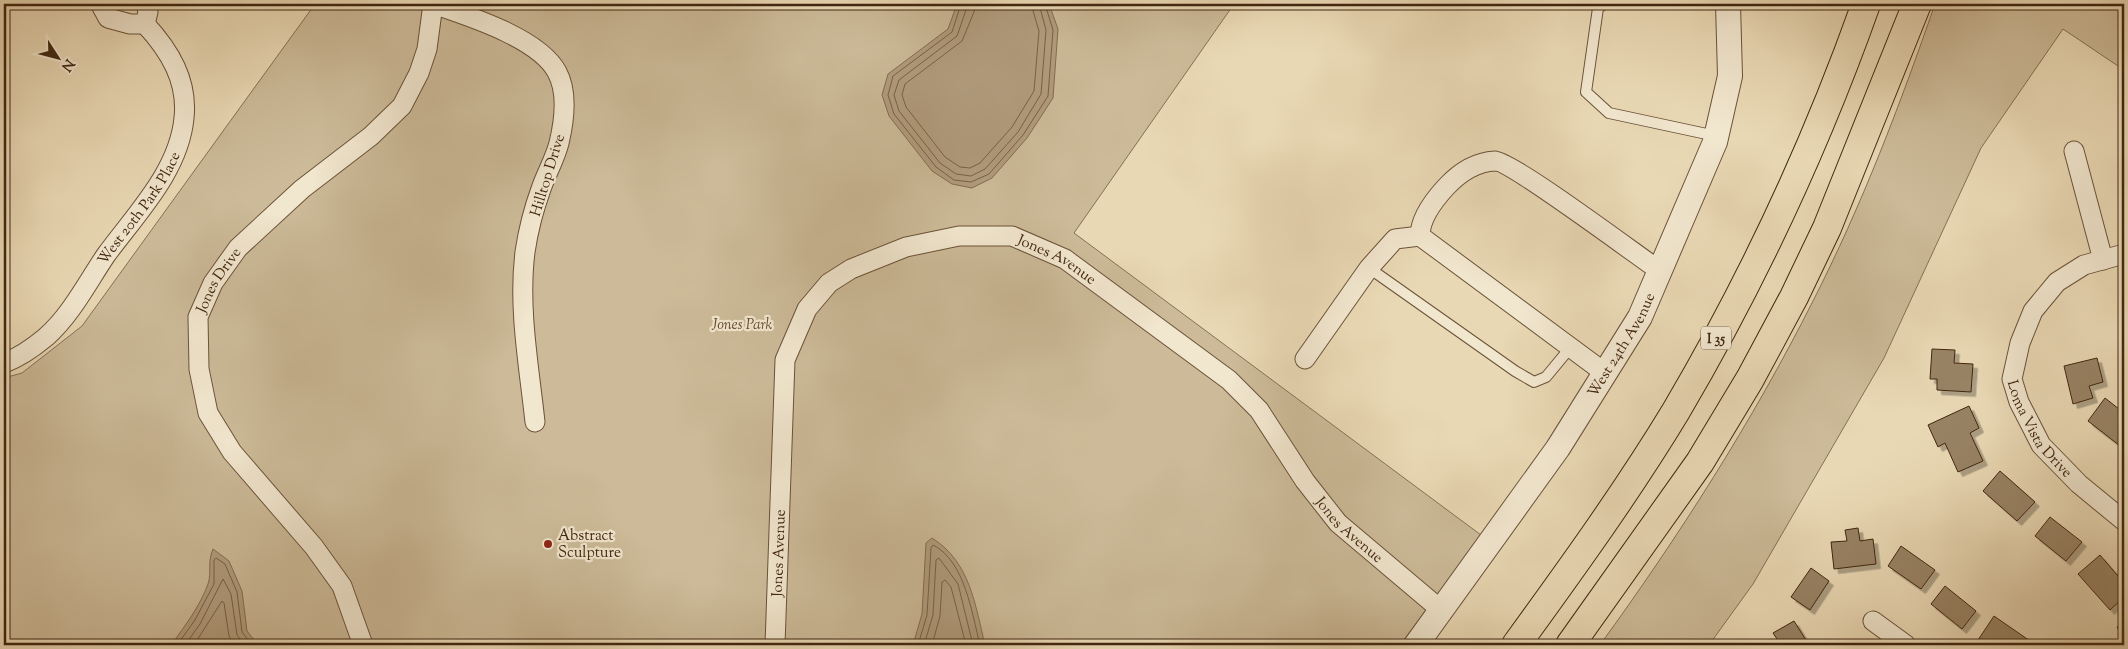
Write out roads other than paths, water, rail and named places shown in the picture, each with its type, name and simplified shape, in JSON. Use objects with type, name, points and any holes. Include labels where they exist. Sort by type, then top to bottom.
[{"type":"highway","name":"I 35","points":[[1516,645],[1625,491],[1676,410],[1742,289],[1812,145],[1866,4]]},
{"type":"highway","points":[[1570,645],[1700,462],[1750,380],[1794,297],[1827,228],[1917,4]]},
{"type":"street","points":[[103,4],[102,7],[108,18],[130,24],[145,24],[148,12],[146,4]]},
{"type":"street","name":"Hilltop Drive","points":[[433,4],[470,16],[508,33],[541,54],[557,73],[564,100],[559,143],[540,191],[526,250],[522,290],[535,422]]},
{"type":"street","name":"Jones Drive","points":[[363,645],[342,586],[314,546],[232,452],[208,413],[199,369],[198,317],[213,283],[238,248],[302,189],[371,136],[402,106],[419,73],[427,49],[433,4]]},
{"type":"street","name":"West 24th Avenue","points":[[1416,645],[1558,448],[1640,317],[1716,136],[1730,76],[1728,4]]},
{"type":"street","name":"West 20th Park Place","points":[[4,363],[13,360],[46,337],[79,297],[160,181],[177,149],[184,119],[184,89],[175,64],[162,42],[145,24]]},
{"type":"street","points":[[2074,151],[2103,260]]},
{"type":"street","points":[[1420,236],[1420,226],[1438,196],[1455,178],[1475,165],[1497,161],[1523,175],[1660,272]]},
{"type":"street","name":"Jones Avenue","points":[[775,645],[785,360],[807,309],[829,283],[851,269],[906,247],[959,236],[1012,236],[1065,259],[1229,380],[1259,410],[1305,481],[1338,523],[1441,610]]},
{"type":"street","points":[[1305,359],[1369,268],[1395,239],[1420,236],[1605,373]]},
{"type":"street","name":"Loma Vista Drive","points":[[2124,254],[2084,265],[2057,282],[2033,311],[2020,343],[2012,379],[2019,402],[2041,445],[2079,484],[2124,521]]},
{"type":"street","points":[[1873,621],[1906,645]]},
{"type":"lane","points":[[1604,4],[1598,8],[1586,92],[1610,113],[1716,136]]},
{"type":"lane","points":[[1369,268],[1515,371],[1534,382],[1546,377],[1570,348]]},
{"type":"water","points":[[957,4],[1049,4],[1058,29],[1053,98],[1027,138],[992,178],[972,188],[952,184],[932,171],[889,116],[882,95],[888,74],[948,29]]},
{"type":"water","points":[[932,538],[945,548],[963,572],[974,599],[985,645],[913,645],[922,614],[926,543]]},
{"type":"water","points":[[213,549],[229,561],[242,591],[247,631],[258,645],[171,645],[192,616],[205,592],[209,580],[210,559]]},
{"type":"place","name":"Abstract Sculpture","points":[[548,544]]},
{"type":"park label","name":"Jones Park","points":[[742,324]]}]
